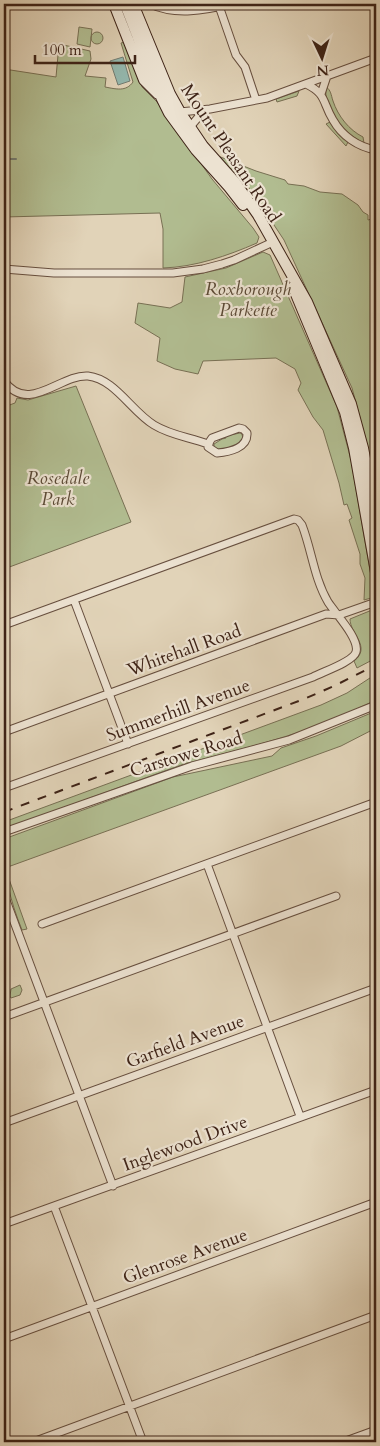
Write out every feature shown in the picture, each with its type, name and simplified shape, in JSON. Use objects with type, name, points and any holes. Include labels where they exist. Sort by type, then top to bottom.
[{"type":"main road","points":[[114,4],[144,80],[161,97]]},
{"type":"main road","name":"Mount Pleasant Road","points":[[125,4],[169,113],[196,150],[271,239]]},
{"type":"main road","name":"Mount Pleasant Road","points":[[133,4],[170,94],[180,112],[203,146],[235,182],[258,215],[307,302],[351,404],[363,448],[376,518]]},
{"type":"main road","name":"Mount Pleasant Road","points":[[285,263],[300,306],[345,412],[354,448],[376,572]]},
{"type":"street","points":[[150,4],[175,11],[232,4]]},
{"type":"street","points":[[219,6],[236,55],[245,67],[256,100]]},
{"type":"street","points":[[180,112],[210,109],[256,100],[376,58]]},
{"type":"street","points":[[321,94],[327,76]]},
{"type":"street","points":[[306,84],[321,94],[332,119],[344,134],[358,144],[376,150]]},
{"type":"street","points":[[190,127],[202,114],[210,109]]},
{"type":"street","points":[[4,269],[54,273],[173,273],[222,264],[271,239]]},
{"type":"street","points":[[4,381],[12,390],[26,395],[36,394],[83,376],[98,379],[109,384],[134,410],[163,431],[208,444],[208,447],[214,452],[223,452],[242,446],[247,439],[247,433],[243,429],[234,429],[212,438],[208,444]]},
{"type":"street","points":[[4,625],[289,521],[298,520],[305,532],[321,588],[329,604],[339,615]]},
{"type":"street","points":[[74,600],[128,744]]},
{"type":"street","name":"Whitehall Road","points":[[4,732],[326,614],[339,615],[376,602]]},
{"type":"street","name":"Summerhill Avenue","points":[[4,788],[313,677],[346,662],[354,656],[356,650],[354,640],[339,615]]},
{"type":"street","name":"Carstowe Road","points":[[4,832],[54,812],[192,766],[289,740],[376,705]]},
{"type":"street","points":[[42,924],[376,802]]},
{"type":"street","points":[[207,864],[300,1116]]},
{"type":"street","points":[[4,895],[113,1186]]},
{"type":"street","points":[[4,1017],[336,896]]},
{"type":"street","name":"Garfield Avenue","points":[[4,1123],[376,988]]},
{"type":"street","name":"Inglewood Drive","points":[[4,1224],[376,1090]]},
{"type":"street","name":"Glenrose Avenue","points":[[4,1339],[376,1202]]},
{"type":"street","points":[[54,1206],[143,1442]]},
{"type":"street","points":[[33,1442],[376,1315]]},
{"type":"street","points":[[344,1442],[376,1430]]},
{"type":"green space","points":[[79,27],[92,29],[90,47],[77,44]]},
{"type":"green space","points":[[95,32],[99,32],[103,38],[99,44],[95,44],[91,40],[91,36]]},
{"type":"green space","points":[[125,42],[142,87],[157,102],[212,179],[253,228],[259,237],[257,243],[211,260],[187,266],[163,268],[163,229],[160,213],[4,217],[4,69],[56,77],[59,44],[90,51],[91,59],[85,76],[106,78],[105,87],[124,89],[133,82],[121,43]]},
{"type":"green space","points":[[326,87],[330,91],[335,107],[341,117],[353,131],[363,137],[364,143],[349,134],[336,120],[328,104]]},
{"type":"green space","points":[[299,91],[297,96],[277,102],[276,99]]},
{"type":"green space","points":[[330,122],[348,142],[346,146],[326,124]]},
{"type":"green space","points":[[218,156],[285,180],[288,184],[304,186],[320,192],[342,194],[368,215],[368,220],[375,218],[376,487],[371,459],[352,388],[284,240],[250,189]]},
{"type":"green space","name":"Roxborough Parkette","points":[[263,252],[270,255],[337,407],[351,460],[374,594],[371,598],[364,600],[365,578],[360,564],[360,554],[349,520],[352,518],[347,504],[344,505],[323,430],[313,417],[298,390],[301,383],[295,369],[276,358],[203,361],[198,374],[175,369],[157,361],[160,338],[135,323],[138,303],[170,308],[182,302],[185,277],[226,268]]},
{"type":"green space","name":"Rosedale Park","points":[[76,386],[131,522],[4,569],[4,407],[15,403],[17,398],[28,400]]},
{"type":"green space","points":[[240,433],[243,439],[234,446],[216,450],[214,447],[214,444],[226,438],[225,436]]},
{"type":"green space","points":[[376,610],[376,658],[357,668],[354,661],[359,656],[361,646],[350,619]]},
{"type":"green space","points":[[376,674],[376,700],[335,719],[257,745],[184,764],[4,829],[4,822],[321,705],[347,693]]},
{"type":"green space","points":[[376,711],[376,728],[341,746],[5,868],[4,839],[173,777],[272,756],[281,748],[316,736]]},
{"type":"green space","points":[[5,869],[27,929],[22,930],[11,897]]},
{"type":"green space","points":[[20,985],[22,990],[20,995],[11,998],[11,989]]},
{"type":"water","points":[[123,57],[130,81],[118,85],[110,61]]},
{"type":"waterway","points":[[4,159],[16,159]]},
{"type":"railway","points":[[4,812],[304,699],[376,665]]}]
